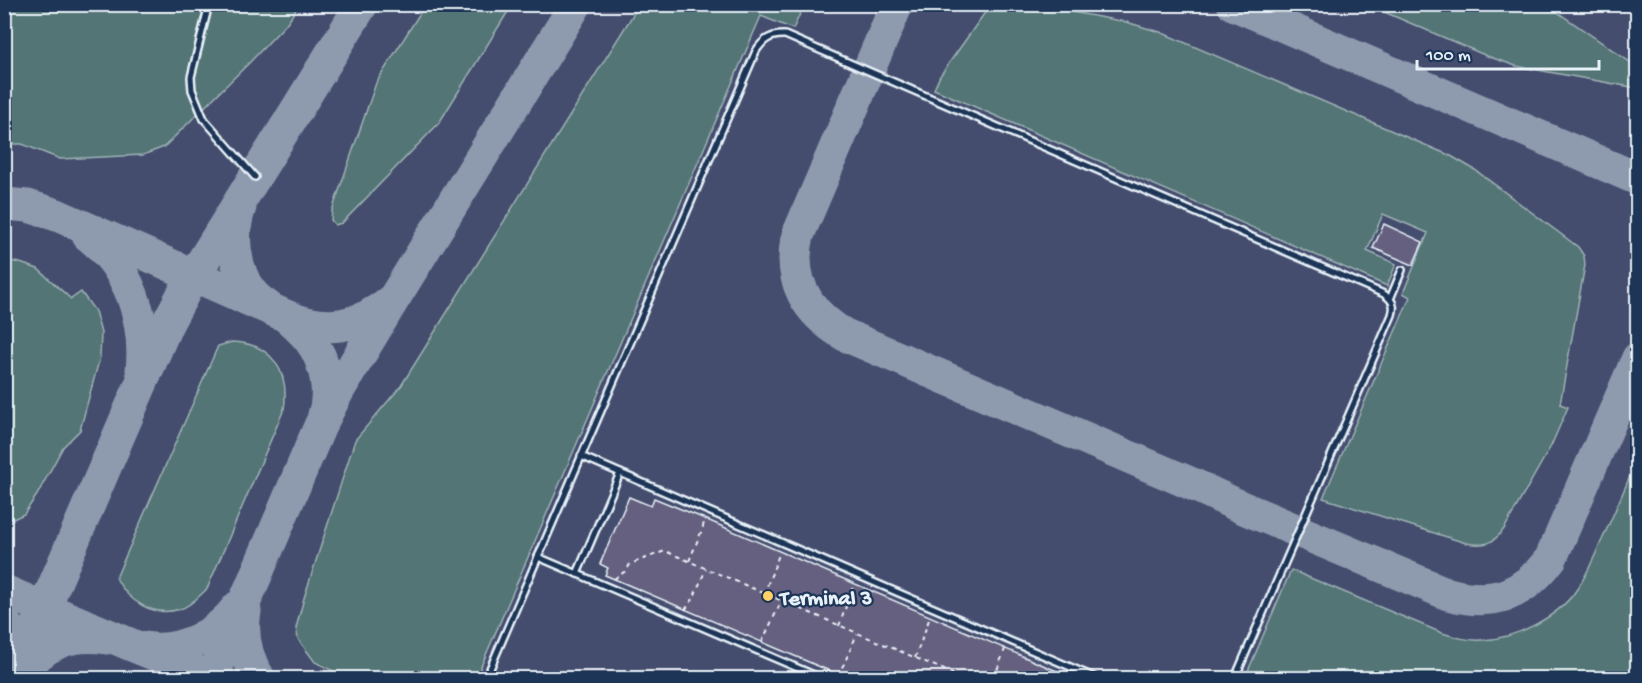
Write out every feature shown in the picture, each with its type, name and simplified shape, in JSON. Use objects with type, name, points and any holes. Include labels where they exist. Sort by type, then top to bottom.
[{"type":"lane","points":[[208,4],[191,77],[192,90],[204,118],[255,177]]},
{"type":"lane","points":[[486,678],[756,51],[761,43],[769,38],[785,35],[1384,294],[1392,302],[1394,308],[1392,315],[1235,678]]},
{"type":"lane","points":[[1389,299],[1402,270]]},
{"type":"lane","points":[[580,456],[1096,678]]},
{"type":"lane","points":[[577,574],[620,473]]},
{"type":"lane","points":[[538,557],[821,678]]},
{"type":"path","points":[[689,562],[705,519]]},
{"type":"path","points":[[614,579],[627,570],[630,564],[665,552],[963,678]]},
{"type":"path","points":[[764,594],[780,552]]},
{"type":"path","points":[[686,609],[706,569]]},
{"type":"path","points":[[839,626],[854,584]]},
{"type":"path","points":[[762,642],[781,601]]},
{"type":"path","points":[[915,658],[930,617]]},
{"type":"path","points":[[837,675],[857,633]]},
{"type":"path","points":[[994,678],[1005,649]]},
{"type":"shaded area","points":[[4,5],[1637,5],[1637,678],[5,678]]},
{"type":"green space","points":[[993,4],[1034,5],[1126,22],[1160,32],[1451,156],[1475,170],[1578,247],[1584,256],[1585,265],[1560,404],[1568,407],[1551,446],[1504,529],[1496,538],[1483,544],[1466,543],[1323,498],[1410,297],[1403,293],[1428,233],[1383,214],[1367,251],[1396,264],[1387,286],[934,89],[940,76]]},
{"type":"green space","points":[[5,5],[299,5],[286,24],[250,62],[164,147],[143,155],[60,159],[22,144],[5,144]]},
{"type":"green space","points":[[425,5],[512,5],[439,123],[342,223],[335,225],[331,220],[332,211],[376,83]]},
{"type":"green space","points":[[639,5],[804,5],[793,29],[761,16],[476,678],[347,678],[315,662],[298,639],[296,628],[355,440],[401,386]]},
{"type":"green space","points":[[1368,5],[1547,5],[1637,67],[1637,88],[1516,66],[1487,56]]},
{"type":"green space","points":[[5,260],[38,269],[71,299],[81,292],[95,311],[101,333],[100,357],[80,430],[63,447],[24,514],[5,522]]},
{"type":"green space","points":[[232,342],[257,348],[275,362],[284,383],[284,409],[207,589],[184,608],[170,611],[151,609],[142,606],[127,594],[116,578],[218,346]]},
{"type":"green space","points":[[1637,460],[1637,678],[1245,678],[1291,570],[1442,633],[1462,638],[1495,639],[1535,625],[1559,609],[1581,583]]},
{"type":"building","points":[[1384,224],[1423,242],[1413,265],[1373,248]]},
{"type":"building","name":"Terminal 3","points":[[629,497],[651,506],[654,498],[1073,678],[846,678],[605,575],[608,568],[600,564]]},
{"type":"taxiway","points":[[14,678],[167,324],[188,285],[362,4]]},
{"type":"taxiway","points":[[212,678],[320,426],[338,391],[576,4]]},
{"type":"taxiway","points":[[897,4],[798,235],[795,251],[795,267],[803,294],[820,316],[845,335],[1448,594],[1479,599],[1506,595],[1518,589],[1540,571],[1551,558],[1638,358]]},
{"type":"taxiway","points":[[1233,4],[1638,179]]},
{"type":"taxiway","points":[[4,204],[28,206],[57,215],[286,316],[315,325],[328,326],[354,322],[367,317],[392,300]]},
{"type":"taxiway","points":[[240,207],[235,234],[237,262],[248,288],[267,306]]},
{"type":"taxiway","points":[[88,235],[114,262],[132,295],[141,332],[142,370]]},
{"type":"taxiway","points":[[286,316],[307,337],[320,357],[327,386],[324,415]]},
{"type":"taxiway","points":[[4,591],[213,678]]},
{"type":"taxiway","points":[[145,648],[171,648],[197,640],[220,626],[238,607]]},
{"type":"taxiway","points":[[245,611],[246,646],[259,678]]},
{"type":"taxiway","points":[[4,621],[13,646],[13,674]]},
{"type":"taxiway","points":[[21,672],[39,654],[59,642],[81,637],[107,638]]},
{"type":"place","name":"Terminal 3","points":[[768,596]]}]
